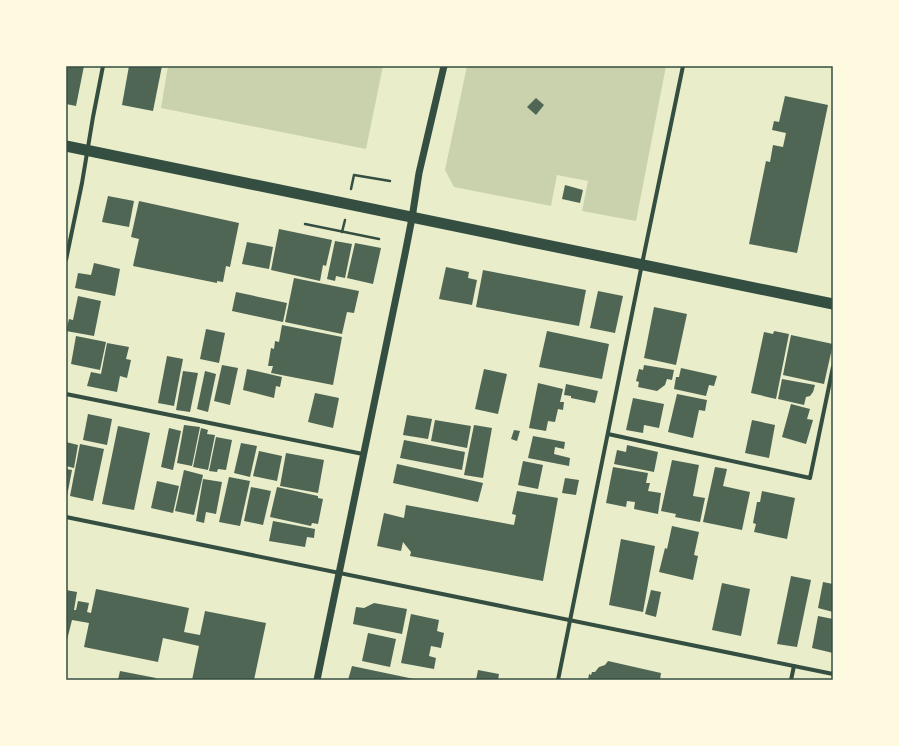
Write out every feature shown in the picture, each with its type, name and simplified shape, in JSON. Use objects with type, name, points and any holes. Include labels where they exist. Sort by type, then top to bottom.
[{"type":"highway","points":[[66,146],[833,304]]},
{"type":"street","points":[[66,260],[104,66]]},
{"type":"street","points":[[317,680],[412,218],[419,173],[444,66]]},
{"type":"street","points":[[558,680],[683,66]]},
{"type":"street","points":[[608,434],[810,478],[833,367]]},
{"type":"street","points":[[66,394],[363,454]]},
{"type":"street","points":[[66,517],[833,674]]},
{"type":"street","points":[[791,680],[794,666]]},
{"type":"path","points":[[354,175],[390,181]]},
{"type":"path","points":[[305,224],[379,239]]},
{"type":"green space","points":[[168,66],[383,66],[366,149],[161,108]]},
{"type":"green space","points":[[467,66],[666,66],[636,221],[582,211],[588,181],[557,175],[551,206],[454,187],[445,170]]},
{"type":"building","points":[[66,66],[84,66],[76,106],[66,104]]},
{"type":"building","points":[[129,66],[162,66],[153,111],[122,105]]},
{"type":"building","points":[[785,96],[828,105],[797,253],[749,244],[766,161],[770,162],[773,145],[783,147],[786,133],[772,130],[774,121],[779,122]]},
{"type":"building","points":[[536,98],[544,105],[536,115],[527,107]]},
{"type":"building","points":[[565,185],[583,190],[580,203],[562,199]]},
{"type":"building","points":[[108,196],[134,201],[129,227],[102,222]]},
{"type":"building","points":[[139,201],[239,223],[230,267],[226,266],[223,282],[217,281],[217,283],[133,266],[139,239],[131,237]]},
{"type":"building","points":[[279,229],[332,240],[326,266],[323,265],[320,281],[271,270]]},
{"type":"building","points":[[335,241],[352,244],[345,278],[336,276],[335,281],[327,279]]},
{"type":"building","points":[[247,242],[273,247],[269,269],[242,264]]},
{"type":"building","points":[[355,243],[381,248],[373,284],[347,278]]},
{"type":"building","points":[[94,263],[120,269],[115,296],[75,288],[78,273],[91,275]]},
{"type":"building","points":[[446,267],[469,272],[468,278],[477,280],[472,305],[439,299]]},
{"type":"building","points":[[483,270],[586,290],[579,326],[476,307]]},
{"type":"building","points":[[294,278],[359,291],[354,313],[347,312],[342,334],[285,322]]},
{"type":"building","points":[[598,291],[623,296],[615,333],[590,328]]},
{"type":"building","points":[[236,292],[287,303],[283,322],[232,311]]},
{"type":"building","points":[[78,296],[101,301],[94,336],[66,331],[69,319],[73,320]]},
{"type":"building","points":[[654,307],[687,314],[676,365],[644,358]]},
{"type":"building","points":[[282,325],[342,337],[333,385],[271,373],[273,366],[268,366],[271,348],[274,349],[275,341],[279,342]]},
{"type":"building","points":[[206,329],[225,333],[219,363],[200,359]]},
{"type":"building","points":[[547,331],[609,344],[602,379],[539,367]]},
{"type":"building","points":[[774,331],[789,334],[776,399],[751,393],[764,332],[773,334]]},
{"type":"building","points":[[791,335],[833,344],[824,384],[783,375]]},
{"type":"building","points":[[76,336],[106,342],[100,370],[71,364]]},
{"type":"building","points":[[107,343],[129,347],[126,359],[131,360],[127,378],[120,376],[117,392],[87,386],[91,372],[101,374]]},
{"type":"building","points":[[167,356],[183,359],[174,406],[158,403]]},
{"type":"building","points":[[222,365],[238,368],[230,405],[214,401]]},
{"type":"building","points":[[644,365],[674,370],[672,380],[667,379],[665,385],[657,391],[638,387],[639,382],[636,381],[639,369],[643,370]]},
{"type":"building","points":[[681,368],[717,376],[714,386],[709,385],[706,396],[674,389],[676,377],[679,377]]},
{"type":"building","points":[[247,369],[282,377],[280,387],[276,386],[274,398],[243,390]]},
{"type":"building","points":[[484,369],[507,374],[498,414],[475,409]]},
{"type":"building","points":[[183,371],[198,373],[190,412],[176,410]]},
{"type":"building","points":[[205,371],[216,374],[208,412],[197,409]]},
{"type":"building","points":[[782,379],[815,385],[810,396],[806,397],[804,405],[778,399]]},
{"type":"building","points":[[538,383],[563,389],[560,402],[564,402],[563,410],[558,409],[555,422],[548,421],[546,431],[529,428]]},
{"type":"building","points":[[566,384],[598,391],[595,403],[564,395]]},
{"type":"building","points":[[315,393],[339,398],[333,428],[308,422]]},
{"type":"building","points":[[677,394],[707,400],[705,411],[699,410],[693,438],[668,432]]},
{"type":"building","points":[[633,398],[664,404],[659,428],[644,425],[643,433],[626,430]]},
{"type":"building","points":[[791,404],[810,409],[807,419],[813,420],[806,444],[782,437]]},
{"type":"building","points":[[88,414],[112,419],[107,445],[83,440]]},
{"type":"building","points":[[407,415],[432,419],[428,439],[403,435]]},
{"type":"building","points":[[435,420],[471,426],[467,448],[431,441]]},
{"type":"building","points":[[752,420],[775,425],[769,458],[745,453]]},
{"type":"building","points":[[184,425],[200,427],[192,466],[177,463]]},
{"type":"building","points":[[474,425],[492,428],[483,478],[464,475]]},
{"type":"building","points":[[118,426],[150,433],[134,510],[102,504]]},
{"type":"building","points":[[169,428],[181,431],[173,470],[161,467]]},
{"type":"building","points":[[201,428],[208,430],[207,434],[215,435],[208,470],[193,467]]},
{"type":"building","points":[[514,430],[520,431],[517,441],[511,439]]},
{"type":"building","points":[[533,436],[565,442],[564,449],[555,447],[554,454],[570,458],[569,466],[528,458]]},
{"type":"building","points":[[216,437],[232,440],[226,470],[218,469],[217,472],[209,471]]},
{"type":"building","points":[[404,440],[465,452],[462,470],[400,458]]},
{"type":"building","points":[[66,442],[78,445],[74,468],[66,466]]},
{"type":"building","points":[[241,443],[257,446],[250,477],[234,473]]},
{"type":"building","points":[[80,444],[104,449],[93,501],[70,496]]},
{"type":"building","points":[[627,445],[658,452],[654,472],[614,464],[617,450],[626,452]]},
{"type":"building","points":[[259,451],[282,456],[277,481],[253,476]]},
{"type":"building","points":[[286,453],[324,460],[318,493],[280,486]]},
{"type":"building","points":[[672,460],[699,465],[693,496],[705,498],[700,522],[675,517],[676,514],[661,511]]},
{"type":"building","points":[[523,461],[543,465],[538,489],[518,485]]},
{"type":"building","points":[[397,464],[483,483],[478,502],[393,483]]},
{"type":"building","points":[[613,467],[648,473],[646,483],[650,483],[648,491],[661,493],[658,514],[634,509],[635,502],[627,501],[626,507],[606,503]]},
{"type":"building","points":[[715,467],[727,469],[723,486],[750,492],[742,530],[703,522]]},
{"type":"building","points":[[66,469],[72,470],[67,496],[66,496]]},
{"type":"building","points":[[184,470],[203,475],[194,515],[175,511]]},
{"type":"building","points":[[229,477],[250,481],[240,526],[219,522]]},
{"type":"building","points":[[565,478],[579,480],[576,495],[562,493]]},
{"type":"building","points":[[203,479],[222,482],[216,514],[206,512],[204,523],[196,521]]},
{"type":"building","points":[[157,481],[179,486],[173,513],[151,508]]},
{"type":"building","points":[[251,487],[271,491],[263,525],[244,521]]},
{"type":"building","points":[[277,487],[318,496],[318,498],[323,499],[318,524],[312,523],[311,526],[270,517]]},
{"type":"building","points":[[517,491],[558,498],[543,581],[410,556],[411,552],[403,542],[401,551],[377,546],[384,513],[404,518],[406,505],[514,525],[516,515],[512,514]]},
{"type":"building","points":[[762,491],[795,498],[787,539],[754,532],[756,524],[753,523],[757,502],[760,502]]},
{"type":"building","points":[[273,521],[315,529],[314,538],[307,537],[305,547],[269,541]]},
{"type":"building","points":[[672,526],[699,532],[694,555],[698,556],[693,580],[659,572],[665,548],[667,549]]},
{"type":"building","points":[[621,539],[655,546],[643,612],[609,605]]},
{"type":"building","points":[[791,576],[811,580],[797,647],[777,644]]},
{"type":"building","points":[[823,582],[833,584],[833,612],[818,608]]},
{"type":"building","points":[[722,583],[750,589],[741,636],[712,630]]},
{"type":"building","points":[[96,589],[189,608],[184,632],[200,635],[205,611],[266,623],[254,680],[192,680],[199,646],[163,638],[158,662],[84,647],[89,623],[72,620],[66,644],[66,590],[77,592],[74,610],[76,610],[78,601],[89,603],[87,612],[91,613]]},
{"type":"building","points":[[651,590],[661,592],[656,617],[645,614]]},
{"type":"building","points":[[374,603],[407,609],[402,634],[353,624],[356,607],[364,608]]},
{"type":"building","points":[[411,614],[439,620],[437,631],[444,633],[441,648],[431,646],[429,656],[436,658],[434,669],[401,663]]},
{"type":"building","points":[[818,616],[833,619],[833,653],[812,648]]},
{"type":"building","points":[[368,633],[396,639],[390,667],[362,661]]},
{"type":"building","points":[[608,661],[661,673],[660,680],[588,680],[589,674],[591,675],[592,672],[595,672],[599,667],[605,665]]},
{"type":"building","points":[[352,666],[414,679],[414,680],[348,680]]},
{"type":"building","points":[[478,670],[499,674],[498,680],[476,680]]},
{"type":"building","points":[[120,671],[156,678],[155,680],[118,680]]}]
